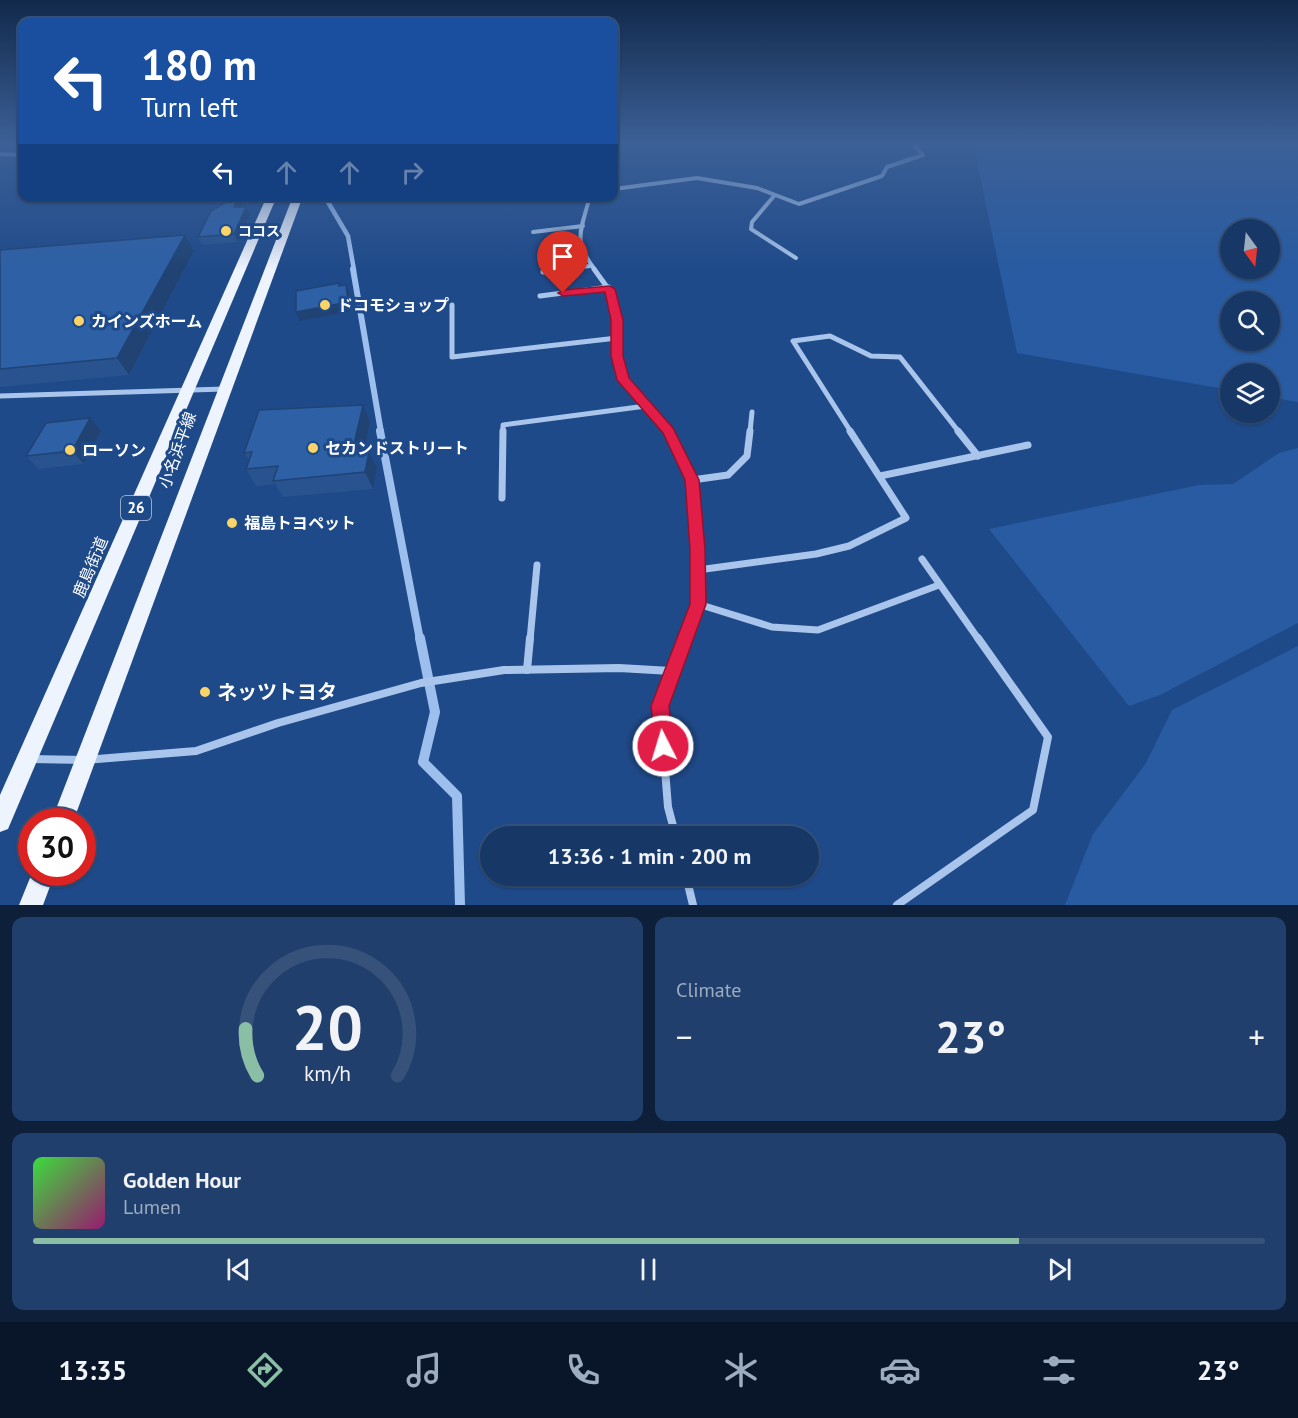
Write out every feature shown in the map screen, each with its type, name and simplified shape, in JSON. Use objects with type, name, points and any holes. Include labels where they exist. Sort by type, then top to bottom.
[{"type":"main road","name":"鹿島街道","points":[[0,821],[270,201]]},
{"type":"main road","name":"小名浜平線","points":[[67,808],[296,201]]},
{"type":"main road","points":[[31,905],[38,886]]},
{"type":"street","points":[[618,188],[642,185]]},
{"type":"street","points":[[740,185],[757,188],[799,204],[855,185]]},
{"type":"street","points":[[774,196],[752,222],[751,229],[796,258]]},
{"type":"street","points":[[589,201],[579,237],[581,251],[590,266],[609,287],[617,320],[617,356],[623,380],[661,421],[676,443],[692,480],[698,604],[682,651],[671,671],[660,706],[668,807],[673,826]]},
{"type":"street","points":[[533,232],[583,226]]},
{"type":"street","points":[[543,272],[590,266]]},
{"type":"street","points":[[540,296],[609,287]]},
{"type":"street","points":[[452,305],[452,357],[618,338]]},
{"type":"street","points":[[698,570],[816,554],[849,546],[906,518],[793,340],[830,336],[872,356],[900,357],[978,456]]},
{"type":"street","points":[[1,397],[224,389]]},
{"type":"street","points":[[502,498],[503,425],[511,421],[552,420],[572,414],[646,406]]},
{"type":"street","points":[[692,480],[728,475],[747,456],[752,412]]},
{"type":"street","points":[[879,476],[1028,446]]},
{"type":"street","points":[[897,905],[1033,810],[1048,737],[922,559]]},
{"type":"street","points":[[527,670],[537,565]]},
{"type":"street","points":[[698,604],[782,630],[807,631],[818,630],[939,585]]},
{"type":"street","points":[[27,759],[85,760],[196,751],[278,723],[421,683],[441,680],[527,670],[619,668],[671,671]]},
{"type":"street","points":[[688,886],[693,905]]},
{"type":"shaded area","points":[[982,185],[1298,185],[1298,402],[1280,399],[1280,363],[1220,363],[1220,388],[1017,353]]},
{"type":"shaded area","points":[[1298,448],[1298,623],[1160,695],[1129,706],[989,529],[1199,485],[1233,484],[1279,453]]},
{"type":"shaded area","points":[[1298,646],[1298,905],[1065,905],[1093,834],[1146,763],[1172,710]]},
{"type":"building","points":[[228,201],[237,201],[234,207],[246,207],[234,234],[198,237],[211,211]]},
{"type":"building","name":"カインズホーム","points":[[185,235],[117,358],[0,369],[0,250]]},
{"type":"building","points":[[339,283],[339,286],[346,285],[348,302],[296,312],[296,291]]},
{"type":"building","name":"セカンドストリート","points":[[363,405],[352,453],[369,452],[365,472],[273,481],[278,466],[246,469],[252,452],[244,453],[259,410]]},
{"type":"building","points":[[90,418],[72,451],[26,456],[46,423]]},
{"type":"waterway","points":[[327,201],[348,236],[354,270]]},
{"type":"waterway","points":[[353,269],[381,432]]},
{"type":"waterway","points":[[380,431],[420,640]]},
{"type":"waterway","points":[[420,638],[435,712],[423,762],[457,796],[460,905]]},
{"type":"place","name":"ココス","points":[[226,231]]},
{"type":"place","name":"ドコモショップ","points":[[325,305]]},
{"type":"place","name":"カインズホーム","points":[[79,321]]},
{"type":"place","name":"セカンドストリート","points":[[313,448]]},
{"type":"place","name":"ローソン","points":[[70,450]]},
{"type":"place","name":"福島トヨペット","points":[[232,523]]},
{"type":"place","name":"ネッツトヨタ","points":[[205,692]]},
{"type":"route","points":[[563,293],[609,287],[617,320],[617,356],[623,380],[668,431],[676,443],[692,480],[698,549],[698,604],[682,651],[671,671],[660,706],[663,746]]}]
